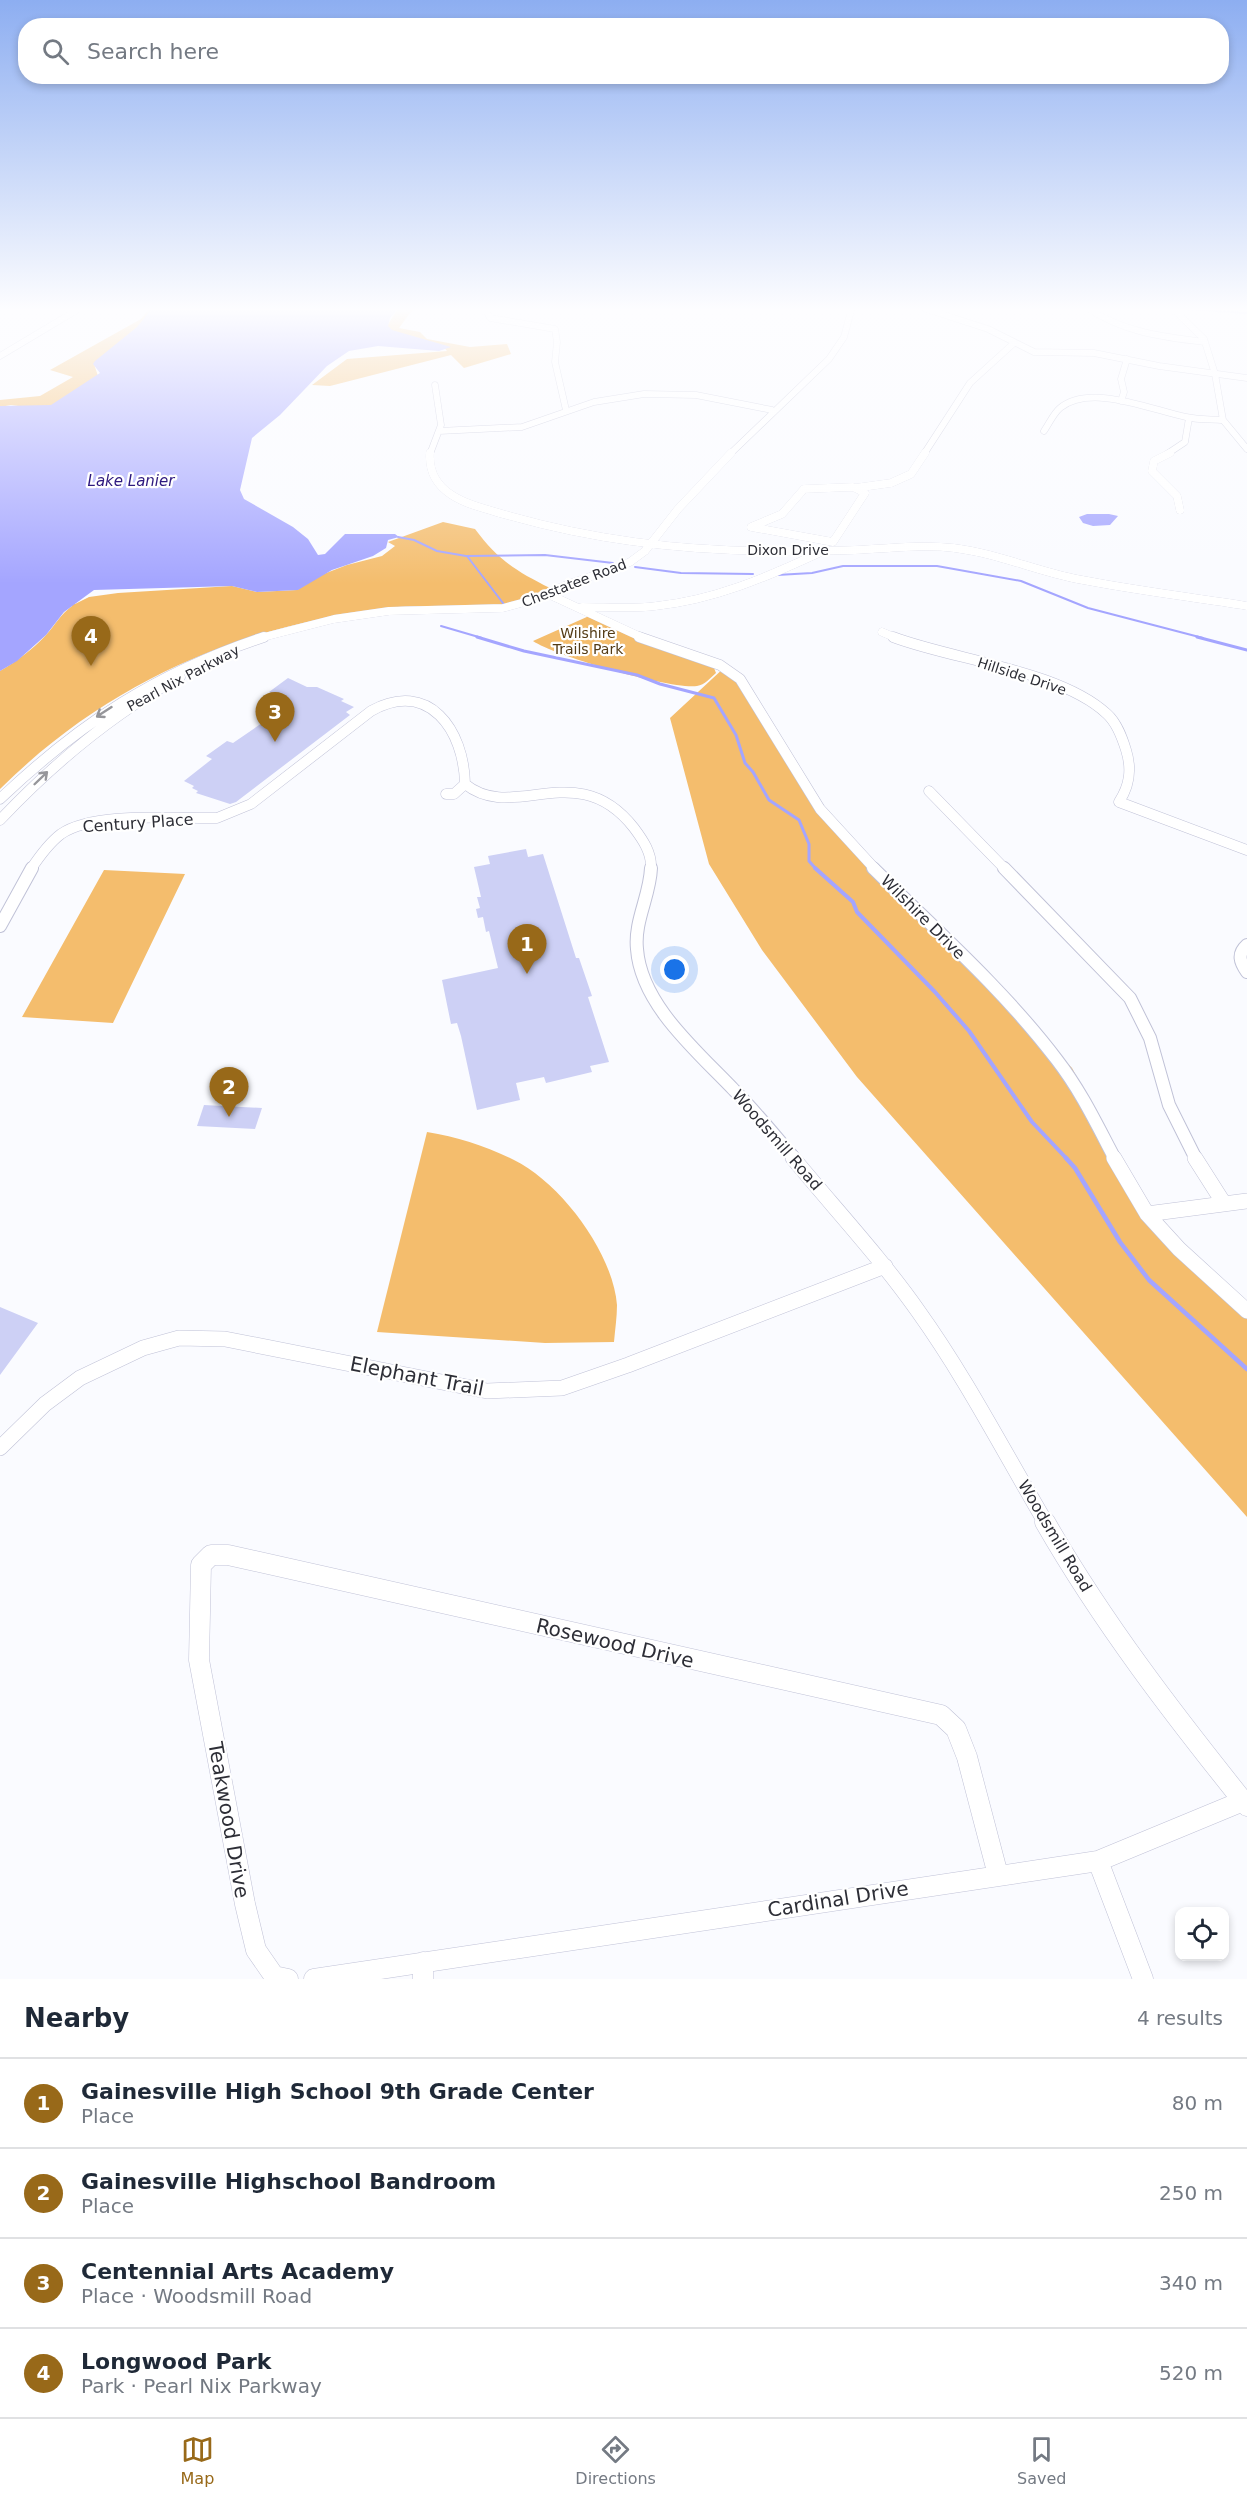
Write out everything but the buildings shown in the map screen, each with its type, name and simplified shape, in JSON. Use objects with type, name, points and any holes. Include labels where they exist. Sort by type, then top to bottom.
[{"type":"street","name":"Dixon Drive","points":[[437,399],[441,424],[430,452],[430,471],[448,493],[483,508],[571,532],[651,544],[749,550],[922,546],[956,548],[1077,579],[1247,606]]},
{"type":"street","points":[[564,399],[566,410]]},
{"type":"street","points":[[439,431],[520,427],[556,416],[566,410],[612,399]]},
{"type":"street","points":[[728,399],[772,410]]},
{"type":"street","name":"Chestatee Road","points":[[251,642],[350,616],[416,610],[506,608],[630,562],[651,544],[677,510],[772,410],[785,399]]},
{"type":"street","points":[[853,488],[865,493],[833,542],[751,526],[783,514],[804,489],[853,488],[891,483],[911,474],[958,399]]},
{"type":"street","points":[[1044,431],[1061,406],[1089,399]]},
{"type":"street","points":[[1108,399],[1189,418],[1223,420]]},
{"type":"street","points":[[1219,399],[1223,420],[1247,449]]},
{"type":"street","points":[[1180,510],[1177,496],[1152,471],[1154,461],[1184,446],[1190,435],[1189,418]]},
{"type":"street","points":[[577,608],[663,606],[702,599],[750,585],[824,550]]},
{"type":"street","name":"Wilshire Drive","points":[[548,594],[644,639],[720,665],[740,679],[820,809],[864,859],[1000,994],[1057,1060],[1088,1106],[1114,1158],[1147,1214],[1179,1249],[1247,1311]]},
{"type":"street","name":"Hillside Drive","points":[[882,632],[895,638],[1036,679],[1072,692],[1107,714],[1116,725],[1128,756],[1128,789],[1119,802],[1247,850]]},
{"type":"street","name":"Pearl Nix Parkway","points":[[0,799],[46,755],[107,709],[181,668],[251,642]]},
{"type":"street","name":"Pearl Nix Parkway","points":[[0,820],[63,756],[105,722],[167,684],[251,642]]},
{"type":"street","name":"Century Place","points":[[0,926],[41,855],[67,830],[89,823],[217,818],[251,804],[381,705],[405,701],[425,706],[438,714],[453,730],[465,754],[465,784]]},
{"type":"street","points":[[446,794],[452,795],[459,792],[465,784]]},
{"type":"street","name":"Woodsmill Road","points":[[465,784],[479,795],[491,798],[554,791],[579,792],[606,805],[630,823],[642,840],[649,855],[652,870],[649,892],[637,934],[637,953],[647,987],[698,1055],[740,1095],[885,1266],[919,1312],[1098,1607],[1144,1672],[1245,1804]]},
{"type":"street","points":[[929,791],[1130,998],[1138,1010],[1156,1053],[1170,1108],[1199,1164],[1223,1202]]},
{"type":"street","points":[[1247,945],[1240,951],[1239,957],[1247,972]]},
{"type":"street","points":[[1147,1214],[1223,1202],[1247,1201]]},
{"type":"street","name":"Elephant Trail","points":[[0,1448],[45,1404],[80,1378],[143,1348],[179,1338],[225,1339],[486,1391],[562,1388],[628,1365],[885,1266]]},
{"type":"street","name":"Rosewood Drive","points":[[199,1644],[201,1565],[211,1555],[228,1555],[942,1715],[956,1729],[967,1756],[998,1875]]},
{"type":"street","name":"Teakwood Drive","points":[[199,1644],[199,1660],[245,1904],[256,1950],[274,1976],[288,1979]]},
{"type":"street","name":"Cardinal Drive","points":[[423,1970],[998,1875],[1098,1861],[1245,1804]]},
{"type":"street","points":[[1098,1861],[1143,1979]]},
{"type":"street","points":[[314,1979],[423,1970]]},
{"type":"green space","points":[[64,399],[48,410],[11,405],[0,407],[0,400]]},
{"type":"green space","points":[[443,522],[475,529],[508,564],[550,588],[516,602],[494,606],[402,607],[334,617],[280,629],[228,645],[179,665],[131,689],[85,718],[42,751],[0,789],[0,671],[36,645],[72,606],[53,600],[75,604],[89,597],[118,593],[232,586],[257,592],[297,590],[321,575],[347,565],[382,556],[395,546],[388,542]]},
{"type":"green space","name":"Wilshire Trails Park","points":[[589,616],[714,668],[716,673],[705,683],[697,686],[664,683],[588,663],[533,641]]},
{"type":"green space","points":[[726,666],[801,781],[877,873],[1072,1068],[1143,1204],[1247,1314],[1247,1517],[857,1077],[762,950],[709,864],[670,718]]},
{"type":"green space","points":[[104,870],[185,874],[113,1023],[22,1017]]},
{"type":"green space","points":[[427,1132],[472,1143],[514,1160],[532,1171],[566,1202],[595,1242],[606,1264],[617,1305],[614,1342],[545,1343],[377,1332]]},
{"type":"water","name":"Lake Lanier","points":[[60,399],[295,399],[252,438],[240,490],[244,499],[293,527],[308,539],[318,555],[325,554],[345,534],[395,534],[399,537],[388,540],[386,548],[373,556],[332,570],[298,590],[257,592],[232,586],[94,590],[64,612],[46,635],[17,661],[0,671],[0,406],[51,405]]},
{"type":"water","points":[[1087,514],[1118,516],[1110,525],[1093,526],[1083,523],[1079,517]]},
{"type":"waterway","points":[[398,537],[414,540],[437,551],[466,556],[545,555],[613,563]]},
{"type":"waterway","points":[[467,556],[506,607]]},
{"type":"waterway","points":[[777,575],[812,573],[843,566],[937,566],[1021,581],[1088,608],[1203,638]]},
{"type":"waterway","points":[[635,567],[681,573],[753,574]]},
{"type":"waterway","points":[[441,626],[482,638]]},
{"type":"waterway","points":[[477,637],[524,651],[637,675],[660,684],[714,698],[736,735],[745,763],[753,772],[769,800],[799,820],[809,844],[809,861],[816,869]]},
{"type":"waterway","points":[[1197,637],[1247,650]]},
{"type":"waterway","points":[[816,869],[853,902],[857,912],[935,992],[969,1031],[1032,1122],[1067,1159]]},
{"type":"waterway","points":[[1066,1158],[1075,1168],[1120,1242],[1149,1280],[1247,1369]]},
{"type":"place","name":"Longwood Park","points":[[91,666]]},
{"type":"place","name":"Centennial Arts Academy","points":[[275,742]]},
{"type":"place","name":"Gainesville High School 9th Grade Center","points":[[527,974]]},
{"type":"place","name":"Gainesville Highschool Bandroom","points":[[229,1117]]}]
